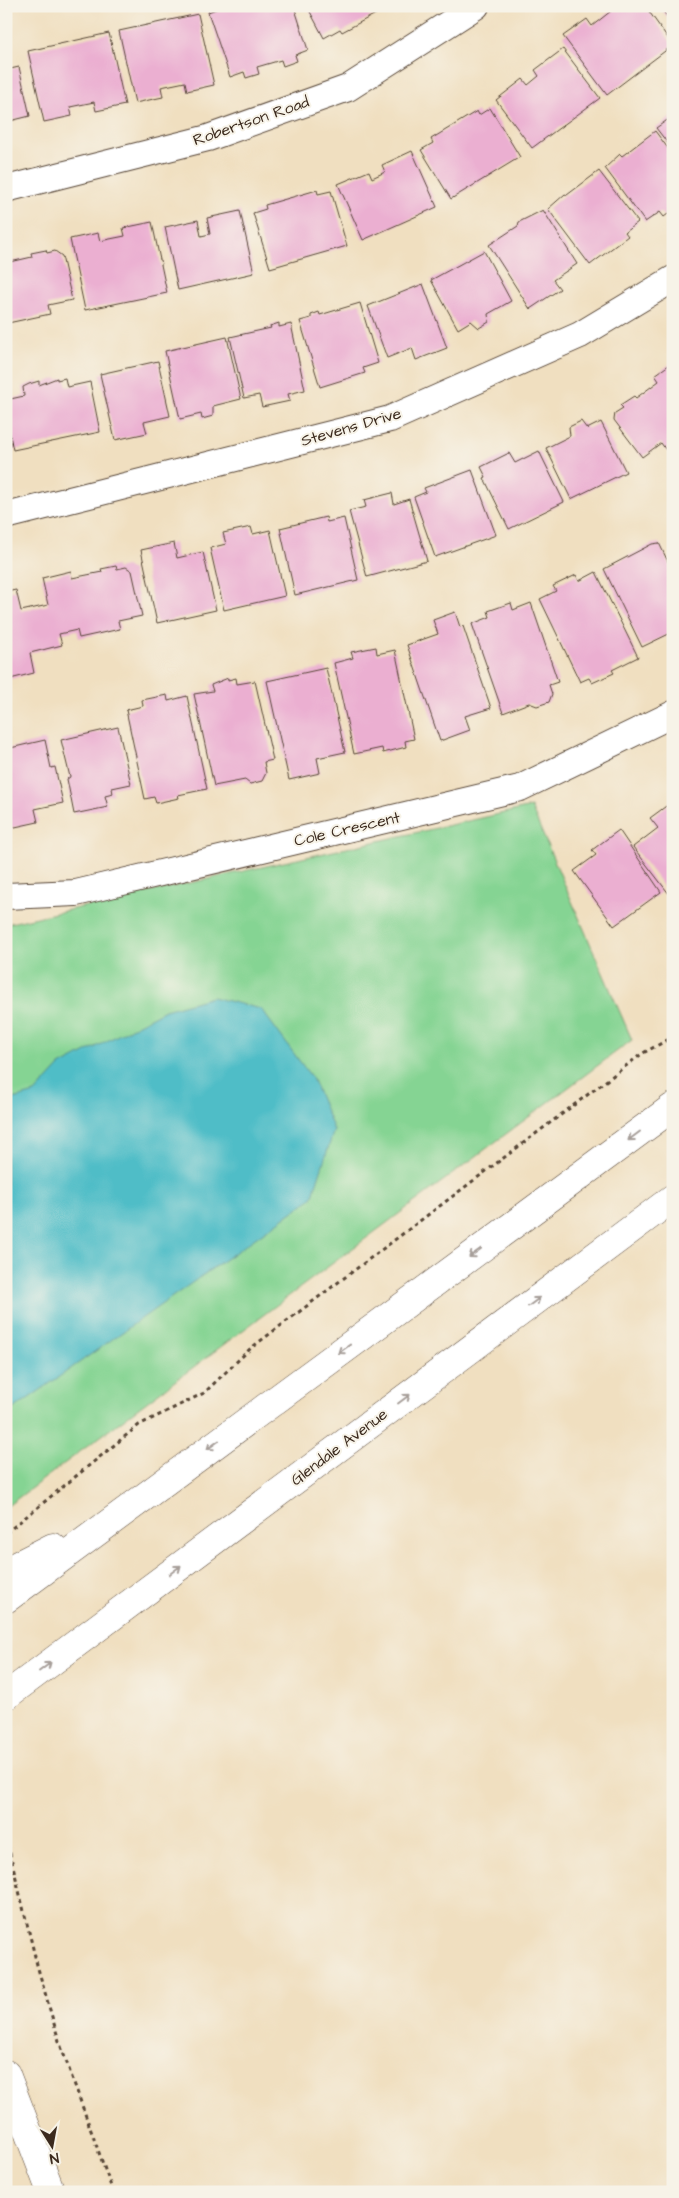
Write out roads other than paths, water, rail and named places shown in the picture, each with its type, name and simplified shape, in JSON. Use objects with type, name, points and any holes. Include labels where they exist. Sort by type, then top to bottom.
[{"type":"main road","points":[[6,1598],[673,1107]]},
{"type":"main road","name":"Glendale Avenue","points":[[6,1696],[673,1198]]},
{"type":"main road","points":[[6,1572],[121,1512]]},
{"type":"main road","points":[[6,2074],[50,2192]]},
{"type":"street","name":"Robertson Road","points":[[6,188],[208,138],[348,88],[476,6]]},
{"type":"street","name":"Stevens Drive","points":[[6,516],[390,419],[580,335],[673,279]]},
{"type":"street","name":"Cole Crescent","points":[[6,896],[76,893],[520,788],[673,714]]},
{"type":"water","points":[[212,997],[261,1009],[312,1078],[334,1130],[312,1198],[15,1408],[6,1409],[6,1101],[35,1093],[60,1066],[165,1010]]}]
